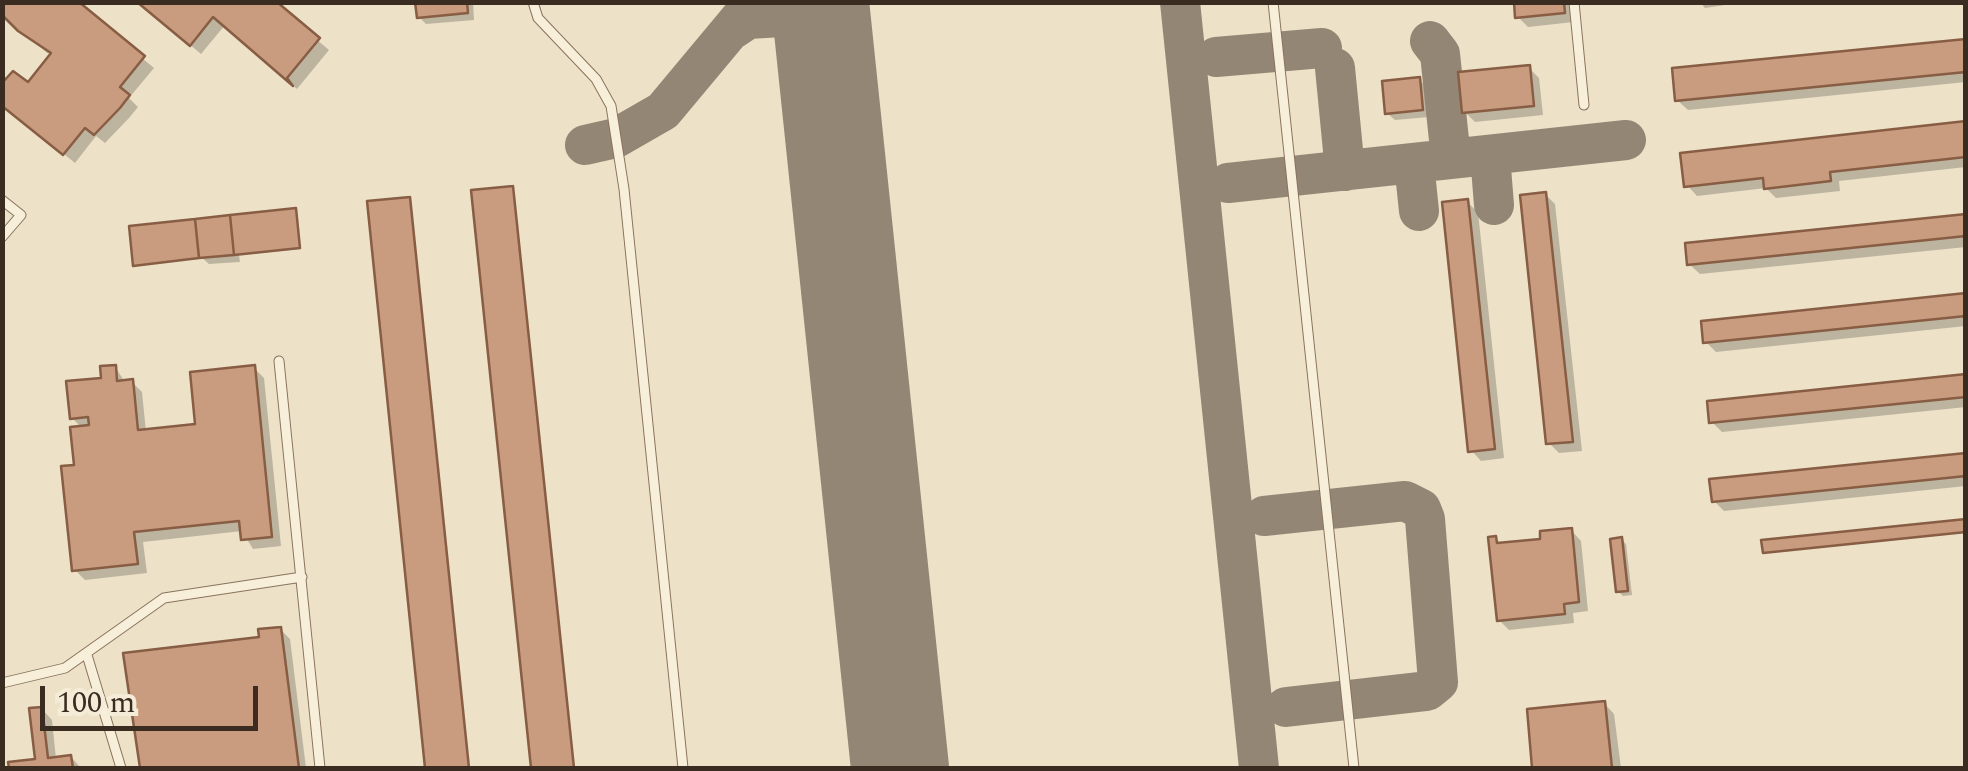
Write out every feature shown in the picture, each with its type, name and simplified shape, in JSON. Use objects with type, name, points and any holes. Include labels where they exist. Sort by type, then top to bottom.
[{"type":"lane","points":[[533,2],[538,18],[596,79],[611,106],[624,189],[683,768]]},
{"type":"lane","points":[[1273,2],[1354,768]]},
{"type":"lane","points":[[1574,2],[1584,105]]},
{"type":"lane","points":[[2,200],[21,215],[2,237]]},
{"type":"lane","points":[[279,361],[320,768]]},
{"type":"lane","points":[[2,683],[44,677],[87,655],[164,598],[302,577]]},
{"type":"lane","points":[[87,655],[121,768]]},
{"type":"building","points":[[2,2],[79,2],[145,56],[120,87],[130,95],[120,108],[94,135],[85,128],[63,155],[2,106],[2,83],[13,71],[28,82],[51,53],[2,15]]},
{"type":"building","points":[[137,2],[277,2],[320,38],[287,78],[293,86],[213,17],[190,46]]},
{"type":"building","points":[[415,2],[467,2],[468,13],[417,18]]},
{"type":"building","points":[[1514,2],[1564,2],[1565,13],[1515,18]]},
{"type":"building","points":[[1966,39],[1966,72],[1675,101],[1672,68]]},
{"type":"building","points":[[1530,65],[1534,106],[1462,113],[1458,72]]},
{"type":"building","points":[[1420,77],[1423,110],[1385,114],[1382,81]]},
{"type":"building","points":[[1966,121],[1966,157],[1830,172],[1831,181],[1764,189],[1763,178],[1684,187],[1680,153]]},
{"type":"building","points":[[513,186],[574,768],[531,768],[471,190]]},
{"type":"building","points":[[1546,192],[1573,442],[1546,444],[1520,195]]},
{"type":"building","points":[[410,197],[469,768],[425,768],[367,201]]},
{"type":"building","points":[[1468,199],[1495,449],[1468,452],[1442,202]]},
{"type":"building","points":[[296,208],[300,248],[234,255],[230,215]]},
{"type":"building","points":[[1966,214],[1966,236],[1687,265],[1685,243]]},
{"type":"building","points":[[230,215],[234,255],[199,258],[195,219]]},
{"type":"building","points":[[195,219],[199,258],[133,266],[129,226]]},
{"type":"building","points":[[1966,293],[1966,316],[1703,343],[1701,321]]},
{"type":"building","points":[[116,365],[117,381],[133,379],[138,430],[195,424],[190,372],[255,365],[272,537],[241,540],[239,521],[134,532],[138,564],[72,571],[61,466],[74,465],[70,427],[89,425],[88,417],[70,419],[66,381],[101,378],[100,366]]},
{"type":"building","points":[[1966,374],[1966,397],[1709,423],[1707,401]]},
{"type":"building","points":[[1966,453],[1966,476],[1712,502],[1709,479]]},
{"type":"building","points":[[1966,519],[1966,532],[1763,553],[1761,540]]},
{"type":"building","points":[[1572,528],[1579,602],[1564,604],[1565,614],[1497,621],[1488,537],[1496,536],[1497,543],[1540,539],[1540,531]]},
{"type":"building","points":[[1622,537],[1628,591],[1616,592],[1610,539]]},
{"type":"building","points":[[281,627],[299,768],[140,768],[123,653],[259,637],[258,629]]},
{"type":"building","points":[[1605,701],[1612,768],[1532,768],[1527,709]]},
{"type":"building","points":[[42,707],[48,758],[71,755],[73,768],[9,768],[8,762],[35,759],[29,708]]},
{"type":"taxiway","points":[[585,145],[616,138],[663,111],[754,2]]},
{"type":"taxiway","points":[[1180,2],[1259,768]]},
{"type":"taxiway","points":[[733,29],[748,19],[782,17],[813,35],[825,61]]},
{"type":"taxiway","points":[[1430,41],[1440,54],[1451,159]]},
{"type":"taxiway","points":[[1216,57],[1322,48]]},
{"type":"taxiway","points":[[1335,68],[1345,171]]},
{"type":"taxiway","points":[[1228,183],[1626,140]]},
{"type":"taxiway","points":[[1490,155],[1494,205]]},
{"type":"taxiway","points":[[1414,163],[1419,211]]},
{"type":"taxiway","points":[[1264,516],[1405,501],[1421,509],[1425,519],[1438,682],[1427,691],[1286,707]]},
{"type":"runway","points":[[820,2],[900,768]]}]
